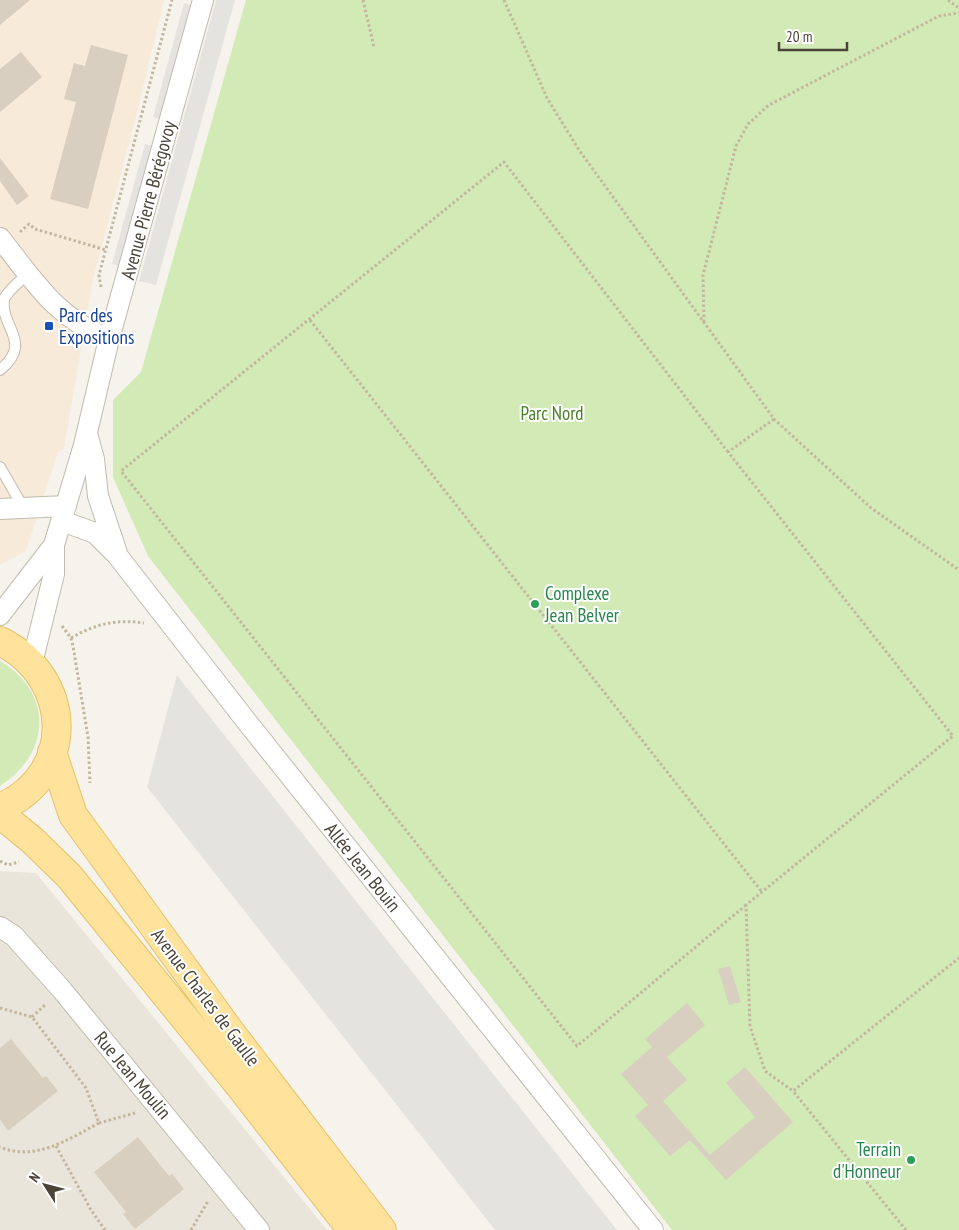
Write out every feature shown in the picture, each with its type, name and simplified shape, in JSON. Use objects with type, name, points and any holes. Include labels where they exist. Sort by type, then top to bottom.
[{"type":"main road","points":[[0,641],[17,650],[32,663],[46,682],[54,705],[57,729],[46,768],[36,782],[24,794],[0,808]]},
{"type":"main road","name":"Avenue Charles de Gaulle","points":[[52,752],[72,815],[218,1014],[382,1230]]},
{"type":"main road","name":"Avenue Charles de Gaulle","points":[[0,814],[32,840],[68,876],[239,1085],[352,1230]]},
{"type":"street","name":"Avenue Pierre Bérégovoy","points":[[32,663],[54,574],[54,544],[87,432],[109,339],[202,0]]},
{"type":"street","points":[[8,236],[28,274],[58,308],[84,328],[109,339]]},
{"type":"street","points":[[87,432],[94,458],[98,496],[118,555]]},
{"type":"street","points":[[0,509],[23,507],[64,514]]},
{"type":"street","name":"Allée Jean Bouin","points":[[64,514],[95,533],[118,555],[173,628],[653,1230]]},
{"type":"street","name":"Avenue Pierre Bérégovoy","points":[[0,615],[54,544]]},
{"type":"street","name":"Rue Jean Moulin","points":[[0,927],[14,936],[68,998],[260,1230]]},
{"type":"lane","points":[[0,370],[11,359],[14,352],[13,342],[2,319],[1,308],[4,299],[12,288],[28,274]]},
{"type":"lane","points":[[0,467],[23,507]]},
{"type":"path","points":[[121,298],[104,290],[99,281],[172,0]]},
{"type":"path","points":[[364,0],[374,47]]},
{"type":"path","points":[[504,0],[547,98],[579,150],[774,419],[872,508],[959,570]]},
{"type":"path","points":[[948,0],[959,8]]},
{"type":"path","points":[[704,322],[704,275],[736,146],[748,124],[770,105],[939,16],[959,13]]},
{"type":"path","points":[[504,162],[728,452],[953,736],[576,1046],[121,472],[504,162]]},
{"type":"path","points":[[8,236],[29,224],[35,229],[106,250]]},
{"type":"path","points":[[310,320],[762,892]]},
{"type":"path","points":[[728,452],[774,419]]},
{"type":"path","points":[[71,638],[91,626],[113,621],[132,621],[173,628]]},
{"type":"path","points":[[0,861],[8,865],[14,865],[25,857]]},
{"type":"path","points":[[746,905],[750,1026],[765,1071],[793,1091],[906,1230]]},
{"type":"path","points":[[793,1091],[959,958]]},
{"type":"path","points":[[0,1008],[32,1017],[86,1088],[99,1124]]},
{"type":"path","points":[[0,1146],[18,1151],[39,1152],[56,1146],[99,1124],[135,1113]]},
{"type":"path","points":[[56,1146],[91,1210],[106,1230]]},
{"type":"path","points":[[191,1230],[219,1181]]},
{"type":"shaded area","points":[[0,0],[164,0],[137,113],[93,279],[64,449],[58,452],[26,551],[0,565]]},
{"type":"shaded area","points":[[216,0],[235,0],[156,285],[139,281]]},
{"type":"shaded area","points":[[184,3],[191,5],[160,119],[153,117]]},
{"type":"shaded area","points":[[145,144],[153,146],[119,266],[112,264]]},
{"type":"shaded area","points":[[177,675],[617,1230],[495,1230],[147,787]]},
{"type":"shaded area","points":[[0,871],[36,873],[327,1230],[0,1230]]},
{"type":"green space","name":"Parc Nord","points":[[246,0],[959,0],[959,1230],[672,1230],[148,556],[113,477],[113,400],[141,372]]},
{"type":"green space","points":[[0,661],[18,674],[30,689],[37,706],[39,723],[37,740],[29,757],[17,772],[0,786]]},
{"type":"building","points":[[0,0],[30,0],[0,25]]},
{"type":"building","points":[[91,45],[128,55],[88,209],[50,199],[76,102],[64,99],[74,63],[85,66]]},
{"type":"building","points":[[21,52],[42,77],[0,112],[0,69]]},
{"type":"building","points":[[0,158],[29,196],[17,205],[0,181]]},
{"type":"building","points":[[730,966],[741,1002],[729,1005],[718,969]]},
{"type":"building","points":[[687,1003],[705,1025],[667,1057],[687,1080],[663,1101],[710,1155],[755,1117],[726,1083],[745,1067],[793,1122],[726,1180],[690,1140],[670,1156],[635,1116],[648,1105],[621,1074],[652,1047],[645,1039]]},
{"type":"building","points":[[11,1039],[43,1078],[46,1076],[58,1091],[8,1131],[0,1120],[0,1048]]},
{"type":"building","points":[[138,1137],[169,1176],[172,1174],[184,1189],[135,1229],[123,1214],[126,1212],[94,1172]]},
{"type":"place","name":"Parc des Expositions","points":[[49,326]]},
{"type":"place","name":"Complexe Jean Belver","points":[[535,604]]},
{"type":"place","name":"Terrain d'Honneur","points":[[911,1160]]}]
